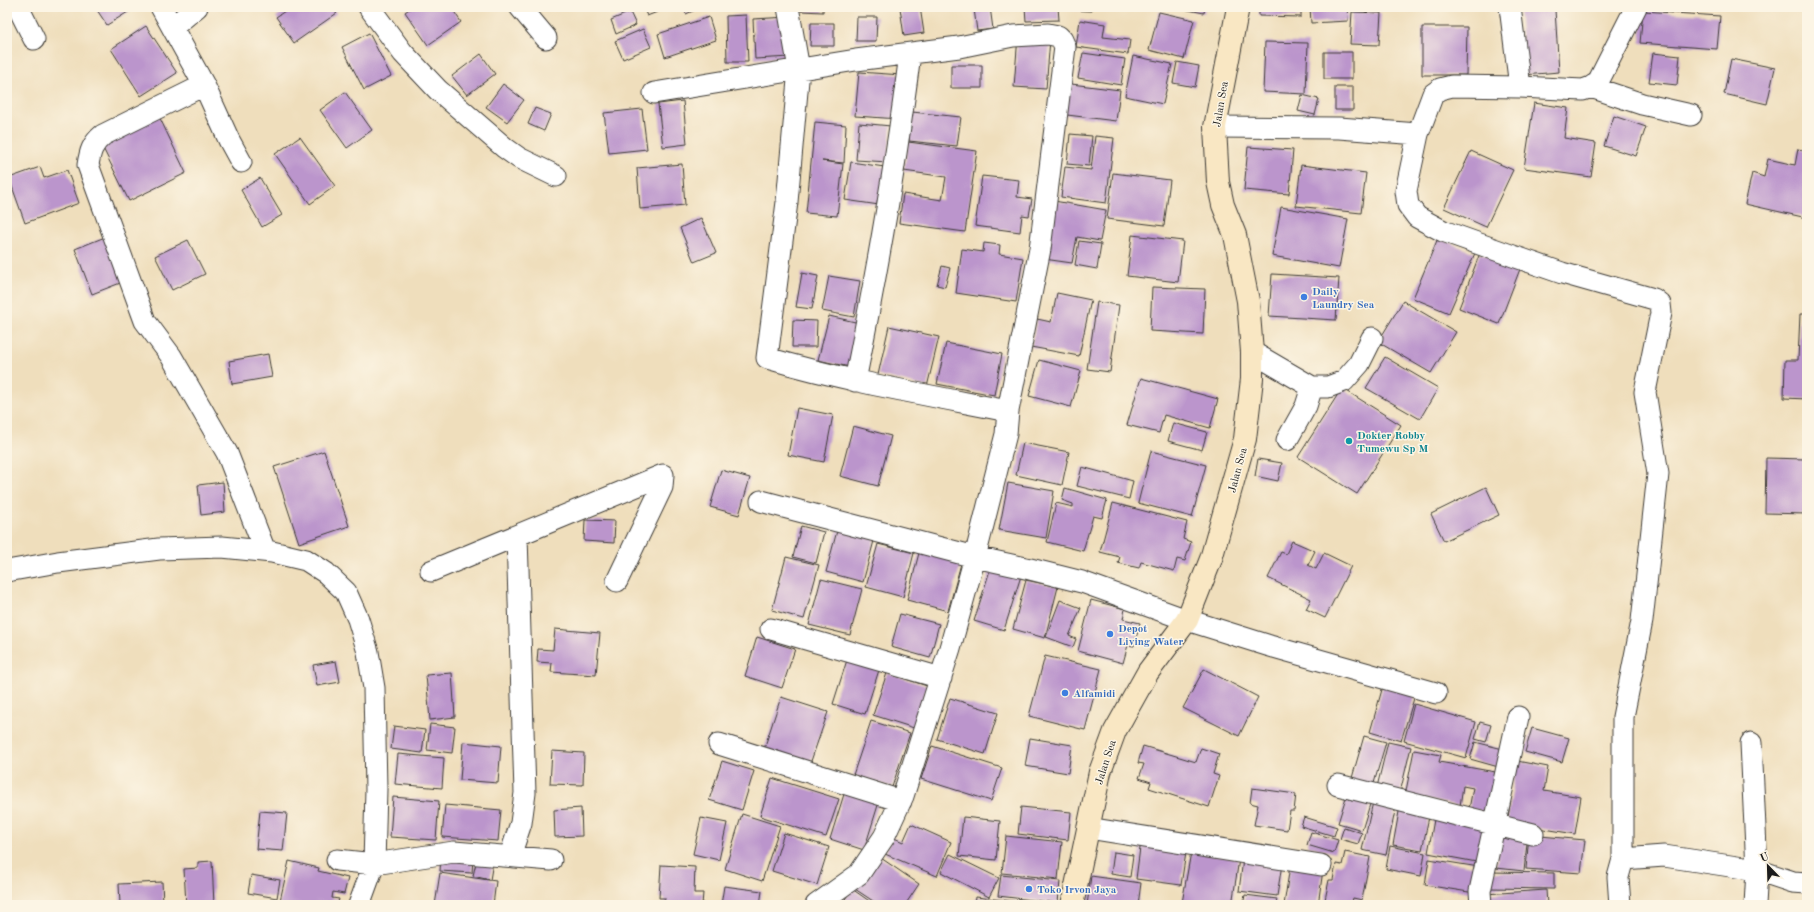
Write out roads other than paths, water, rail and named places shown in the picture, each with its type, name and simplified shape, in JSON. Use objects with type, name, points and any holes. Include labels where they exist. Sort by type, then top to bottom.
[{"type":"main road","name":"Jalan Sea","points":[[1072,905],[1100,772],[1115,732],[1148,672],[1187,620],[1211,560],[1245,439],[1252,379],[1252,352],[1248,301],[1235,235],[1223,205],[1218,182],[1215,127],[1238,7]]},
{"type":"street","points":[[18,7],[34,39]]},
{"type":"street","points":[[161,7],[204,85],[229,140],[241,162]]},
{"type":"street","points":[[173,27],[197,7]]},
{"type":"street","points":[[369,7],[403,53],[438,90],[505,148],[519,158],[556,176]]},
{"type":"street","points":[[520,7],[546,38]]},
{"type":"street","points":[[788,7],[799,69],[787,202],[767,358],[808,370],[855,381],[1008,411]]},
{"type":"street","points":[[1510,7],[1520,87]]},
{"type":"street","points":[[1620,905],[1618,877],[1623,859],[1623,717],[1642,621],[1658,474],[1644,392],[1661,313],[1660,304],[1654,300],[1562,273],[1443,231],[1417,217],[1408,205],[1406,190],[1418,134],[1434,94],[1440,89],[1452,86],[1583,90],[1591,87],[1598,82],[1636,7]]},
{"type":"street","points":[[654,93],[799,69],[910,54],[1013,36],[1048,34],[1058,36],[1062,40],[1065,48],[1040,248],[1008,411],[1006,434],[941,678],[901,801],[884,837],[859,874],[816,905]]},
{"type":"street","points":[[855,381],[881,248],[896,159],[910,54]]},
{"type":"street","points":[[204,85],[103,135],[95,142],[90,151],[88,165],[145,321],[171,356],[227,453],[265,551]]},
{"type":"street","points":[[1591,87],[1642,104],[1691,115]]},
{"type":"street","points":[[1215,127],[1339,128],[1418,134]]},
{"type":"street","points":[[1252,352],[1312,387],[1328,387],[1344,380],[1359,364],[1372,338]]},
{"type":"street","points":[[1287,440],[1306,406],[1312,387]]},
{"type":"street","points":[[431,571],[663,475],[662,487],[617,581]]},
{"type":"street","points":[[761,502],[974,557],[1030,568],[1082,582],[1187,620],[1270,646],[1436,693]]},
{"type":"street","points":[[510,856],[521,823],[525,793],[517,536]]},
{"type":"street","points":[[7,572],[58,562],[158,549],[222,547],[265,551],[306,560],[326,573],[346,592],[358,619],[368,652],[374,688],[376,789],[374,864],[359,905]]},
{"type":"street","points":[[771,629],[941,678]]},
{"type":"street","points":[[1481,905],[1480,891],[1518,717]]},
{"type":"street","points":[[1751,743],[1757,870],[1756,905]]},
{"type":"street","points":[[719,744],[901,801]]},
{"type":"street","points":[[1338,785],[1533,834]]},
{"type":"street","points":[[1088,828],[1321,865]]},
{"type":"street","points":[[337,860],[374,864],[454,852],[551,860]]},
{"type":"street","points":[[1623,859],[1664,856],[1757,870],[1793,882],[1807,883]]},
{"type":"place","name":"Daily Laundry Sea","points":[[1304,297]]},
{"type":"place","name":"Dokter Robby Tumewu Sp M","points":[[1349,441]]},
{"type":"place","name":"Depot Living Water","points":[[1110,634]]},
{"type":"place","name":"Alfamidi","points":[[1065,693]]},
{"type":"place","name":"Toko Irvon Jaya","points":[[1029,889]]}]
